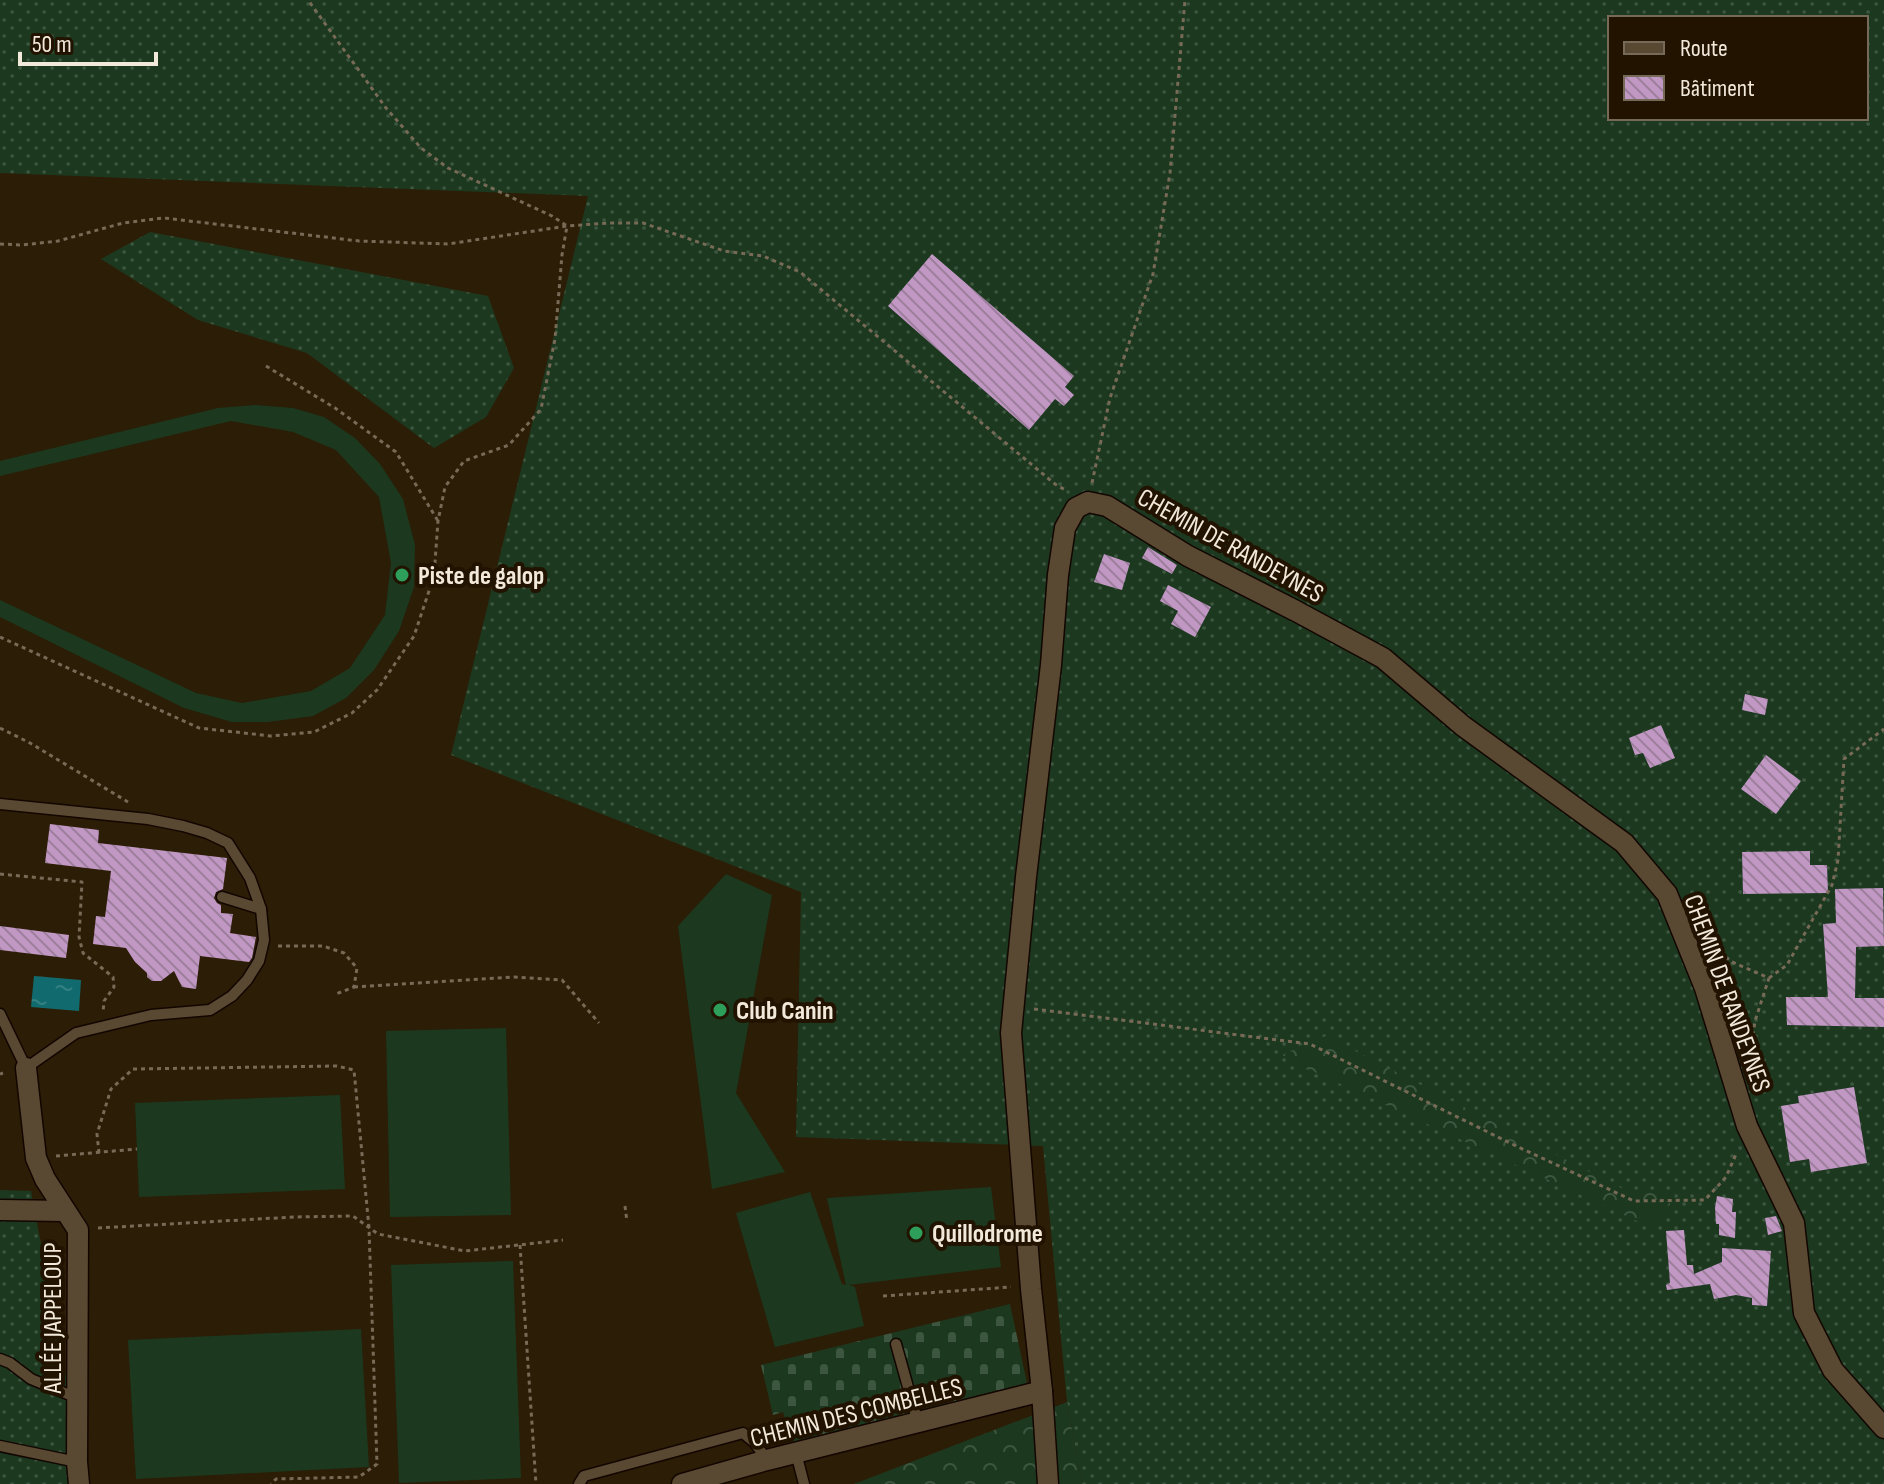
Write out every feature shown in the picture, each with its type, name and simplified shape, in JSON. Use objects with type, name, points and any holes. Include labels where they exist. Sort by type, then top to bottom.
[{"type":"street","points":[[1048,1484],[1011,1033],[1058,575],[1065,528],[1076,508],[1088,502]]},
{"type":"street","name":"CHEMIN DE RANDEYNES","points":[[1088,502],[1107,506],[1188,556],[1383,658],[1463,726],[1624,843],[1667,894],[1705,988],[1747,1126],[1794,1223],[1804,1313],[1833,1370],[1884,1428]]},
{"type":"street","name":"ALLÉE JAPPELOUP","points":[[26,1068],[36,1158],[45,1179],[78,1230],[79,1484]]},
{"type":"street","points":[[0,1210],[65,1211]]},
{"type":"street","name":"CHEMIN DES COMBELLES","points":[[682,1484],[1042,1391]]},
{"type":"lane","points":[[0,804],[148,819],[195,830],[228,843],[250,878],[261,909],[264,940],[259,961],[247,980],[232,996],[210,1010],[151,1015],[76,1033],[26,1068],[0,1014]]},
{"type":"lane","points":[[222,897],[261,909]]},
{"type":"lane","points":[[896,1344],[918,1423]]},
{"type":"lane","points":[[0,1359],[31,1379],[79,1399]]},
{"type":"lane","points":[[579,1484],[584,1476],[743,1433],[767,1460]]},
{"type":"lane","points":[[0,1446],[77,1462]]},
{"type":"lane","points":[[796,1453],[804,1484]]},
{"type":"path","points":[[308,0],[386,108],[421,148],[448,168],[552,216],[567,226]]},
{"type":"path","points":[[0,244],[58,241],[123,223],[164,218],[359,241],[448,244],[567,226],[643,223],[724,251],[763,256],[800,272],[1055,484],[1088,502],[1110,398],[1153,274],[1170,173],[1185,0]]},
{"type":"path","points":[[0,637],[199,728],[271,736],[314,732],[352,713],[377,690],[414,636],[434,576],[438,521],[445,487],[464,461],[509,445],[541,409],[555,339],[567,226]]},
{"type":"path","points":[[266,366],[335,408],[396,452],[438,521]]},
{"type":"path","points":[[0,728],[123,797],[148,819]]},
{"type":"path","points":[[1735,1084],[1751,1049],[1755,1021],[1769,978],[1787,965],[1832,885],[1838,860],[1844,759],[1884,729]]},
{"type":"path","points":[[0,874],[82,882],[79,937],[83,953],[113,977],[114,987],[104,1001],[103,1027]]},
{"type":"path","points":[[1702,937],[1732,962],[1769,978]]},
{"type":"path","points":[[263,946],[323,946],[344,953],[357,968],[354,987]]},
{"type":"path","points":[[336,994],[354,987],[514,977],[562,980],[599,1023]]},
{"type":"path","points":[[1014,1006],[1310,1044],[1634,1201],[1705,1200],[1726,1177],[1747,1126]]},
{"type":"path","points":[[99,1153],[97,1134],[111,1089],[133,1069],[337,1066],[354,1070],[369,1228],[377,1464],[359,1477],[276,1479],[271,1484]]},
{"type":"path","points":[[36,1158],[137,1149]]},
{"type":"path","points":[[625,1206],[627,1222]]},
{"type":"path","points":[[78,1230],[353,1216],[378,1234],[465,1251],[563,1240]]},
{"type":"path","points":[[520,1245],[536,1484]]},
{"type":"path","points":[[883,1296],[1009,1287],[1031,1289]]},
{"type":"green space","points":[[0,0],[1884,0],[1884,1484],[1082,1484],[1067,1402],[1043,1146],[796,1137],[801,892],[451,755],[588,196],[0,173]]},
{"type":"green space","points":[[150,232],[488,296],[514,368],[486,417],[434,448],[307,353],[198,320],[101,259]]},
{"type":"green space","name":"Piste de galop","points":[[255,405],[293,408],[324,417],[355,438],[380,464],[403,499],[415,545],[414,587],[399,631],[374,670],[346,698],[313,716],[268,722],[232,722],[184,708],[0,617],[0,600],[196,693],[242,703],[311,691],[350,668],[385,615],[391,563],[379,497],[336,450],[293,432],[231,421],[0,476],[0,461],[218,408]]},
{"type":"green space","name":"Club Canin","points":[[726,874],[772,895],[736,1093],[785,1172],[712,1189],[678,926]]},
{"type":"green space","points":[[506,1028],[511,1215],[390,1217],[386,1031]]},
{"type":"green space","points":[[1326,1036],[1631,1193],[1676,1193],[1652,1228],[1280,1056]]},
{"type":"green space","points":[[340,1095],[345,1189],[139,1197],[135,1103]]},
{"type":"green space","points":[[991,1187],[1001,1267],[849,1285],[855,1287],[864,1326],[775,1347],[736,1213],[810,1192],[842,1284],[846,1285],[827,1198]]},
{"type":"green space","points":[[0,1190],[31,1191],[86,1484],[0,1484]]},
{"type":"green space","points":[[513,1261],[521,1478],[399,1483],[391,1265]]},
{"type":"green space","points":[[1010,1304],[1027,1383],[792,1442],[783,1412],[773,1415],[761,1365]]},
{"type":"green space","points":[[361,1329],[369,1467],[136,1479],[128,1340]]},
{"type":"green space","points":[[1067,1402],[1082,1484],[854,1484]]},
{"type":"water","points":[[34,976],[81,980],[79,1011],[31,1007]]},
{"type":"building","points":[[932,254],[1074,376],[1065,387],[1074,395],[1064,406],[1055,399],[1029,430],[888,306]]},
{"type":"building","points":[[1148,547],[1177,565],[1172,574],[1142,558]]},
{"type":"building","points":[[1104,554],[1130,563],[1122,590],[1094,582]]},
{"type":"building","points":[[1168,585],[1211,607],[1195,637],[1171,624],[1178,611],[1160,601]]},
{"type":"building","points":[[1745,694],[1768,699],[1765,715],[1742,710]]},
{"type":"building","points":[[1661,725],[1675,758],[1650,768],[1643,753],[1635,755],[1629,738]]},
{"type":"building","points":[[1766,755],[1801,781],[1776,814],[1741,789]]},
{"type":"building","points":[[50,824],[99,830],[98,843],[227,858],[223,889],[216,892],[214,898],[221,905],[221,913],[233,914],[230,933],[256,937],[252,958],[249,962],[200,956],[196,989],[182,987],[174,971],[161,981],[152,981],[126,948],[93,944],[96,916],[105,917],[111,871],[45,863]]},
{"type":"building","points":[[1810,851],[1810,865],[1827,865],[1828,893],[1743,894],[1742,852]]},
{"type":"building","points":[[1883,888],[1884,946],[1856,947],[1855,998],[1884,998],[1884,1027],[1787,1025],[1786,997],[1828,997],[1823,924],[1836,923],[1835,889]]},
{"type":"building","points":[[0,926],[69,935],[66,958],[0,950]]},
{"type":"building","points":[[1854,1087],[1867,1163],[1811,1172],[1809,1159],[1790,1162],[1781,1106],[1799,1103],[1798,1096]]},
{"type":"building","points":[[1717,1196],[1733,1199],[1735,1238],[1719,1235],[1715,1208]]},
{"type":"building","points":[[1776,1216],[1782,1231],[1768,1235],[1765,1218]]},
{"type":"building","points":[[1684,1230],[1687,1265],[1693,1265],[1694,1274],[1722,1262],[1722,1248],[1771,1251],[1767,1306],[1752,1305],[1752,1298],[1736,1295],[1714,1299],[1710,1284],[1667,1290],[1666,1285],[1670,1283],[1666,1231]]},
{"type":"place","name":"Piste de galop","points":[[402,575]]},
{"type":"place","name":"Club Canin","points":[[720,1010]]},
{"type":"place","name":"Quillodrome","points":[[916,1233]]}]
